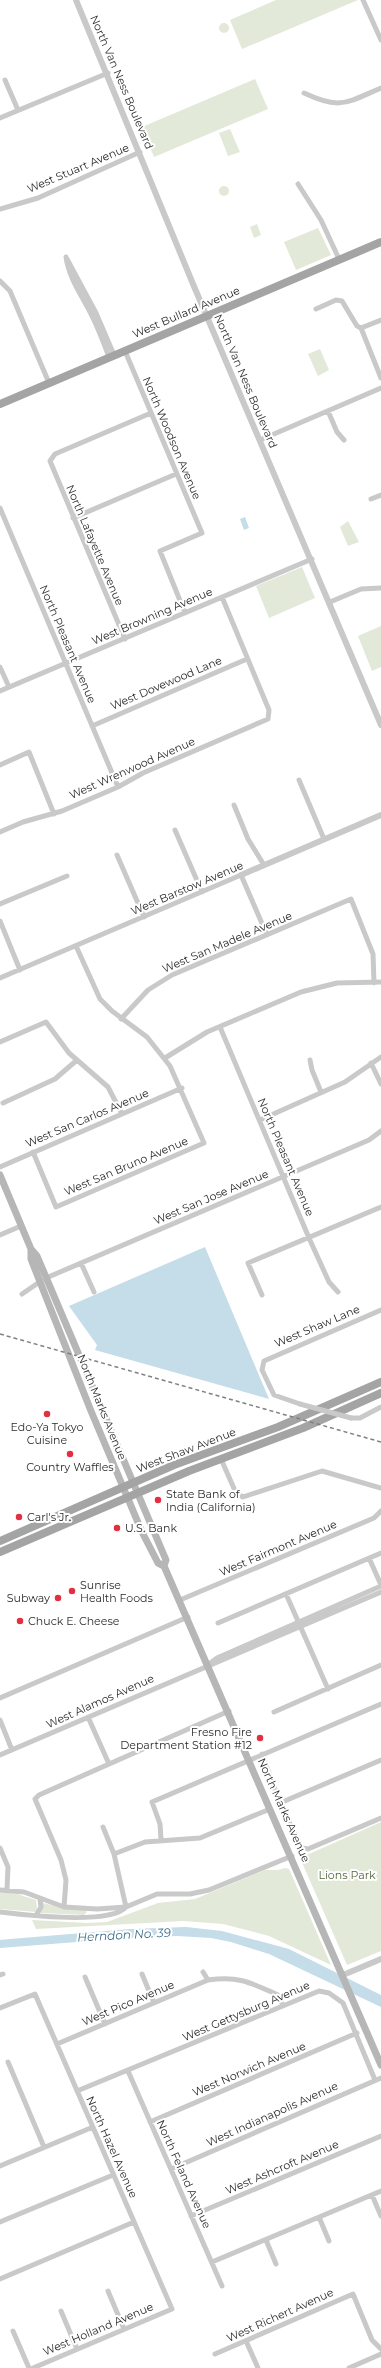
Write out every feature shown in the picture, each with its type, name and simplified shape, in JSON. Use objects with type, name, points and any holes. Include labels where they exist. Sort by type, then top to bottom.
[{"type":"main road","name":"West Bullard Avenue","points":[[0,404],[381,242]]},
{"type":"main road","name":"North Marks Avenue","points":[[0,1175],[31,1249],[37,1256],[43,1280],[77,1376],[127,1498],[153,1555],[158,1563],[164,1566],[188,1617],[381,2065]]},
{"type":"main road","name":"North Marks Avenue","points":[[43,1280],[166,1560],[164,1566]]},
{"type":"main road","points":[[77,1376],[89,1392],[100,1418],[107,1423]]},
{"type":"main road","name":"West Shaw Avenue","points":[[0,1540],[188,1459],[278,1427],[381,1382]]},
{"type":"main road","name":"West Shaw Avenue","points":[[0,1552],[221,1459],[298,1430],[381,1393]]},
{"type":"main road","points":[[0,1546],[39,1529],[64,1512]]},
{"type":"street","name":"North Van Ness Boulevard","points":[[76,0],[108,73],[260,440],[380,721]]},
{"type":"street","points":[[363,0],[381,40]]},
{"type":"street","points":[[374,23],[381,20]]},
{"type":"street","points":[[0,118],[108,73]]},
{"type":"street","points":[[5,80],[18,110]]},
{"type":"street","points":[[304,93],[328,103],[338,104],[381,88]]},
{"type":"street","name":"West Stuart Avenue","points":[[0,209],[38,198],[140,152]]},
{"type":"street","points":[[298,184],[321,220],[339,259]]},
{"type":"street","points":[[74,277],[97,322],[111,356]]},
{"type":"street","points":[[0,281],[10,291],[49,383]]},
{"type":"street","points":[[316,309],[336,300],[342,301],[357,326],[361,328],[381,378]]},
{"type":"street","points":[[361,328],[381,320]]},
{"type":"street","name":"North Woodson Avenue","points":[[125,350],[202,533],[160,551],[185,613]]},
{"type":"street","points":[[260,440],[381,388]]},
{"type":"street","points":[[328,411],[337,432],[344,440]]},
{"type":"street","name":"North Lafayette Avenue","points":[[125,639],[50,464],[50,458],[55,454],[151,413]]},
{"type":"street","points":[[73,518],[176,474]]},
{"type":"street","points":[[371,499],[381,495]]},
{"type":"street","name":"North Pleasant Avenue","points":[[0,508],[118,787]]},
{"type":"street","name":"West Browning Avenue","points":[[0,691],[312,559]]},
{"type":"street","points":[[330,602],[361,590],[381,588]]},
{"type":"street","points":[[222,597],[247,659]]},
{"type":"street","name":"West Wrenwood Avenue","points":[[0,832],[23,822],[54,814],[118,787],[143,772],[265,721],[270,717],[269,710],[247,659]]},
{"type":"street","name":"West Dovewood Lane","points":[[92,726],[247,659]]},
{"type":"street","points":[[0,667],[8,687]]},
{"type":"street","points":[[0,765],[29,752],[54,814]]},
{"type":"street","points":[[299,780],[324,839]]},
{"type":"street","points":[[234,805],[248,838],[264,865]]},
{"type":"street","name":"West Barstow Avenue","points":[[0,978],[381,815]]},
{"type":"street","points":[[175,830],[202,892]]},
{"type":"street","points":[[118,854],[144,917]]},
{"type":"street","points":[[241,875],[267,935]]},
{"type":"street","points":[[0,904],[67,876]]},
{"type":"street","name":"West San Madele Avenue","points":[[121,1019],[138,1000],[159,983],[351,899],[373,954],[374,982]]},
{"type":"street","points":[[0,921],[20,970]]},
{"type":"street","points":[[76,946],[97,993],[106,1005],[121,1019],[147,1037],[165,1058],[182,1088]]},
{"type":"street","points":[[165,1058],[192,1040],[301,992],[319,986],[354,982],[381,982]]},
{"type":"street","points":[[0,1042],[46,1022],[61,1043],[77,1060],[108,1087],[122,1114]]},
{"type":"street","name":"North Pleasant Avenue","points":[[220,1027],[309,1238],[330,1282],[338,1292]]},
{"type":"street","points":[[260,1120],[345,1082],[381,1057]]},
{"type":"street","points":[[3,1103],[55,1079],[77,1060]]},
{"type":"street","points":[[310,1060],[312,1070],[321,1092]]},
{"type":"street","points":[[371,1063],[381,1084]]},
{"type":"street","name":"West San Carlos Avenue","points":[[0,1167],[182,1088]]},
{"type":"street","name":"West San Bruno Avenue","points":[[33,1152],[56,1206],[204,1143],[182,1088]]},
{"type":"street","name":"West San Jose Avenue","points":[[22,1294],[43,1280],[369,1140],[381,1131]]},
{"type":"street","points":[[262,1295],[248,1264],[381,1207]]},
{"type":"street","points":[[0,1235],[21,1226]]},
{"type":"street","points":[[81,1263],[94,1292]]},
{"type":"street","name":"West Shaw Lane","points":[[381,1310],[268,1358],[262,1364],[262,1370],[274,1395],[351,1418],[360,1418],[381,1407]]},
{"type":"street","points":[[221,1459],[236,1493],[243,1497],[322,1471],[381,1488]]},
{"type":"street","name":"West Fairmont Avenue","points":[[180,1600],[374,1518],[381,1511]]},
{"type":"street","points":[[218,1623],[381,1553]]},
{"type":"street","points":[[369,1558],[381,1585]]},
{"type":"street","name":"West Alamos Avenue","points":[[300,1624],[381,1585]]},
{"type":"street","name":"West Alamos Avenue","points":[[0,1755],[208,1665],[217,1658],[381,1592]]},
{"type":"street","points":[[286,1594],[328,1688]]},
{"type":"street","points":[[0,1698],[188,1617]]},
{"type":"street","points":[[274,1712],[381,1665]]},
{"type":"street","points":[[161,1840],[160,1824],[152,1802],[249,1759],[381,1704]]},
{"type":"street","points":[[64,1907],[66,1880],[60,1860],[35,1799],[39,1795],[229,1711]]},
{"type":"street","points":[[88,1717],[109,1764]]},
{"type":"street","points":[[0,1720],[12,1750]]},
{"type":"street","name":"North Marks Avenue","points":[[262,1754],[280,1803],[302,1848],[308,1849],[381,1818]]},
{"type":"street","points":[[280,1803],[381,1760]]},
{"type":"street","points":[[114,1854],[132,1846],[161,1840],[188,1840],[200,1838],[270,1809]]},
{"type":"street","points":[[103,1827],[114,1854],[126,1907]]},
{"type":"street","points":[[0,1848],[8,1867],[7,1890]]},
{"type":"street","points":[[0,1912],[96,1917],[116,1913],[126,1907],[157,1894],[190,1894],[209,1890],[292,1856]]},
{"type":"street","points":[[0,1890],[24,1892],[64,1907],[97,1909],[126,1907]]},
{"type":"street","points":[[37,1914],[41,1907],[40,1899]]},
{"type":"street","points":[[343,1975],[381,1959]]},
{"type":"street","points":[[203,1972],[208,1980]]},
{"type":"street","points":[[142,1974],[154,2003]]},
{"type":"street","points":[[85,1978],[105,2024]]},
{"type":"street","name":"West Pico Avenue","points":[[57,2044],[208,1980],[231,1978],[254,1984],[278,1995],[282,2006]]},
{"type":"street","name":"West Gettysburg Avenue","points":[[77,2091],[128,2071],[313,1992],[329,1993],[343,2003],[375,2080]]},
{"type":"street","name":"North Hazel Avenue","points":[[0,2008],[35,1994],[172,2309]]},
{"type":"street","name":"West Norwich Avenue","points":[[150,2122],[356,2033]]},
{"type":"street","points":[[8,2062],[44,2147]]},
{"type":"street","name":"North Feland Avenue","points":[[128,2071],[222,2286]]},
{"type":"street","name":"West Indianapolis Avenue","points":[[171,2169],[381,2078]]},
{"type":"street","points":[[0,2166],[93,2127]]},
{"type":"street","name":"West Ashcroft Avenue","points":[[191,2216],[381,2136]]},
{"type":"street","points":[[0,2222],[113,2175]]},
{"type":"street","points":[[212,2262],[381,2191]]},
{"type":"street","points":[[372,2195],[381,2216]]},
{"type":"street","points":[[319,2217],[329,2241]]},
{"type":"street","points":[[0,2279],[134,2222]]},
{"type":"street","points":[[266,2240],[276,2264]]},
{"type":"street","points":[[108,2291],[124,2329]]},
{"type":"street","name":"West Richert Avenue","points":[[215,2354],[352,2294],[372,2340],[381,2349]]},
{"type":"street","name":"West Holland Avenue","points":[[33,2368],[172,2309]]},
{"type":"street","points":[[61,2311],[77,2349]]},
{"type":"street","points":[[13,2331],[29,2368]]},
{"type":"street","points":[[246,2341],[258,2368]]},
{"type":"street","points":[[349,2368],[381,2354]]},
{"type":"green space","points":[[276,0],[358,0],[242,49],[230,20]]},
{"type":"green space","points":[[222,23],[226,23],[228,24],[228,32],[222,33],[219,30],[219,26]]},
{"type":"green space","points":[[255,79],[268,109],[154,157],[142,127]]},
{"type":"green space","points":[[230,129],[240,152],[228,156],[219,133]]},
{"type":"green space","points":[[222,186],[226,186],[229,191],[226,196],[222,196],[219,193],[219,189]]},
{"type":"green space","points":[[257,224],[261,235],[254,238],[250,227]]},
{"type":"green space","points":[[318,228],[331,255],[296,270],[284,242]]},
{"type":"green space","points":[[320,349],[329,370],[318,376],[308,354]]},
{"type":"green space","points":[[348,521],[359,542],[348,546],[340,527]]},
{"type":"green space","points":[[302,567],[315,598],[269,618],[256,586]]},
{"type":"green space","points":[[381,626],[381,667],[372,671],[358,636]]},
{"type":"green space","name":"Lions Park","points":[[381,1822],[381,1951],[347,1965],[300,1858]]},
{"type":"green space","points":[[285,1868],[289,1869],[331,1965],[269,1936],[223,1924],[183,1921],[36,1929],[32,1920],[87,1923],[107,1922],[158,1903],[195,1899],[265,1870],[278,1870]]},
{"type":"green space","points":[[0,1892],[17,1894],[36,1900],[36,1912],[0,1909]]},
{"type":"green space","points":[[43,1903],[64,1908],[85,1910],[87,1912],[84,1915],[41,1913]]},
{"type":"water","points":[[245,517],[249,528],[244,530],[240,519]]},
{"type":"water","points":[[205,1247],[269,1399],[95,1350],[97,1345],[69,1306]]},
{"type":"water","name":"Herndon No. 39","points":[[186,1927],[222,1931],[289,1949],[381,1995],[381,2007],[269,1954],[231,1942],[211,1938],[177,1936],[141,1937],[0,1948],[0,1940],[131,1929]]},
{"type":"railway","points":[[0,1334],[381,1442]]},
{"type":"place","name":"Edo-Ya Tokyo Cuisine","points":[[47,1414]]},
{"type":"place","name":"Country Waffles","points":[[70,1454]]},
{"type":"place","name":"State Bank of India (California)","points":[[158,1500]]},
{"type":"place","name":"Carl's Jr.","points":[[19,1517]]},
{"type":"place","name":"U.S. Bank","points":[[117,1528]]},
{"type":"place","name":"Sunrise Health Foods","points":[[72,1591]]},
{"type":"place","name":"Subway","points":[[58,1598]]},
{"type":"place","name":"Chuck E. Cheese","points":[[20,1621]]},
{"type":"place","name":"Fresno Fire Department Station #12","points":[[260,1738]]}]
